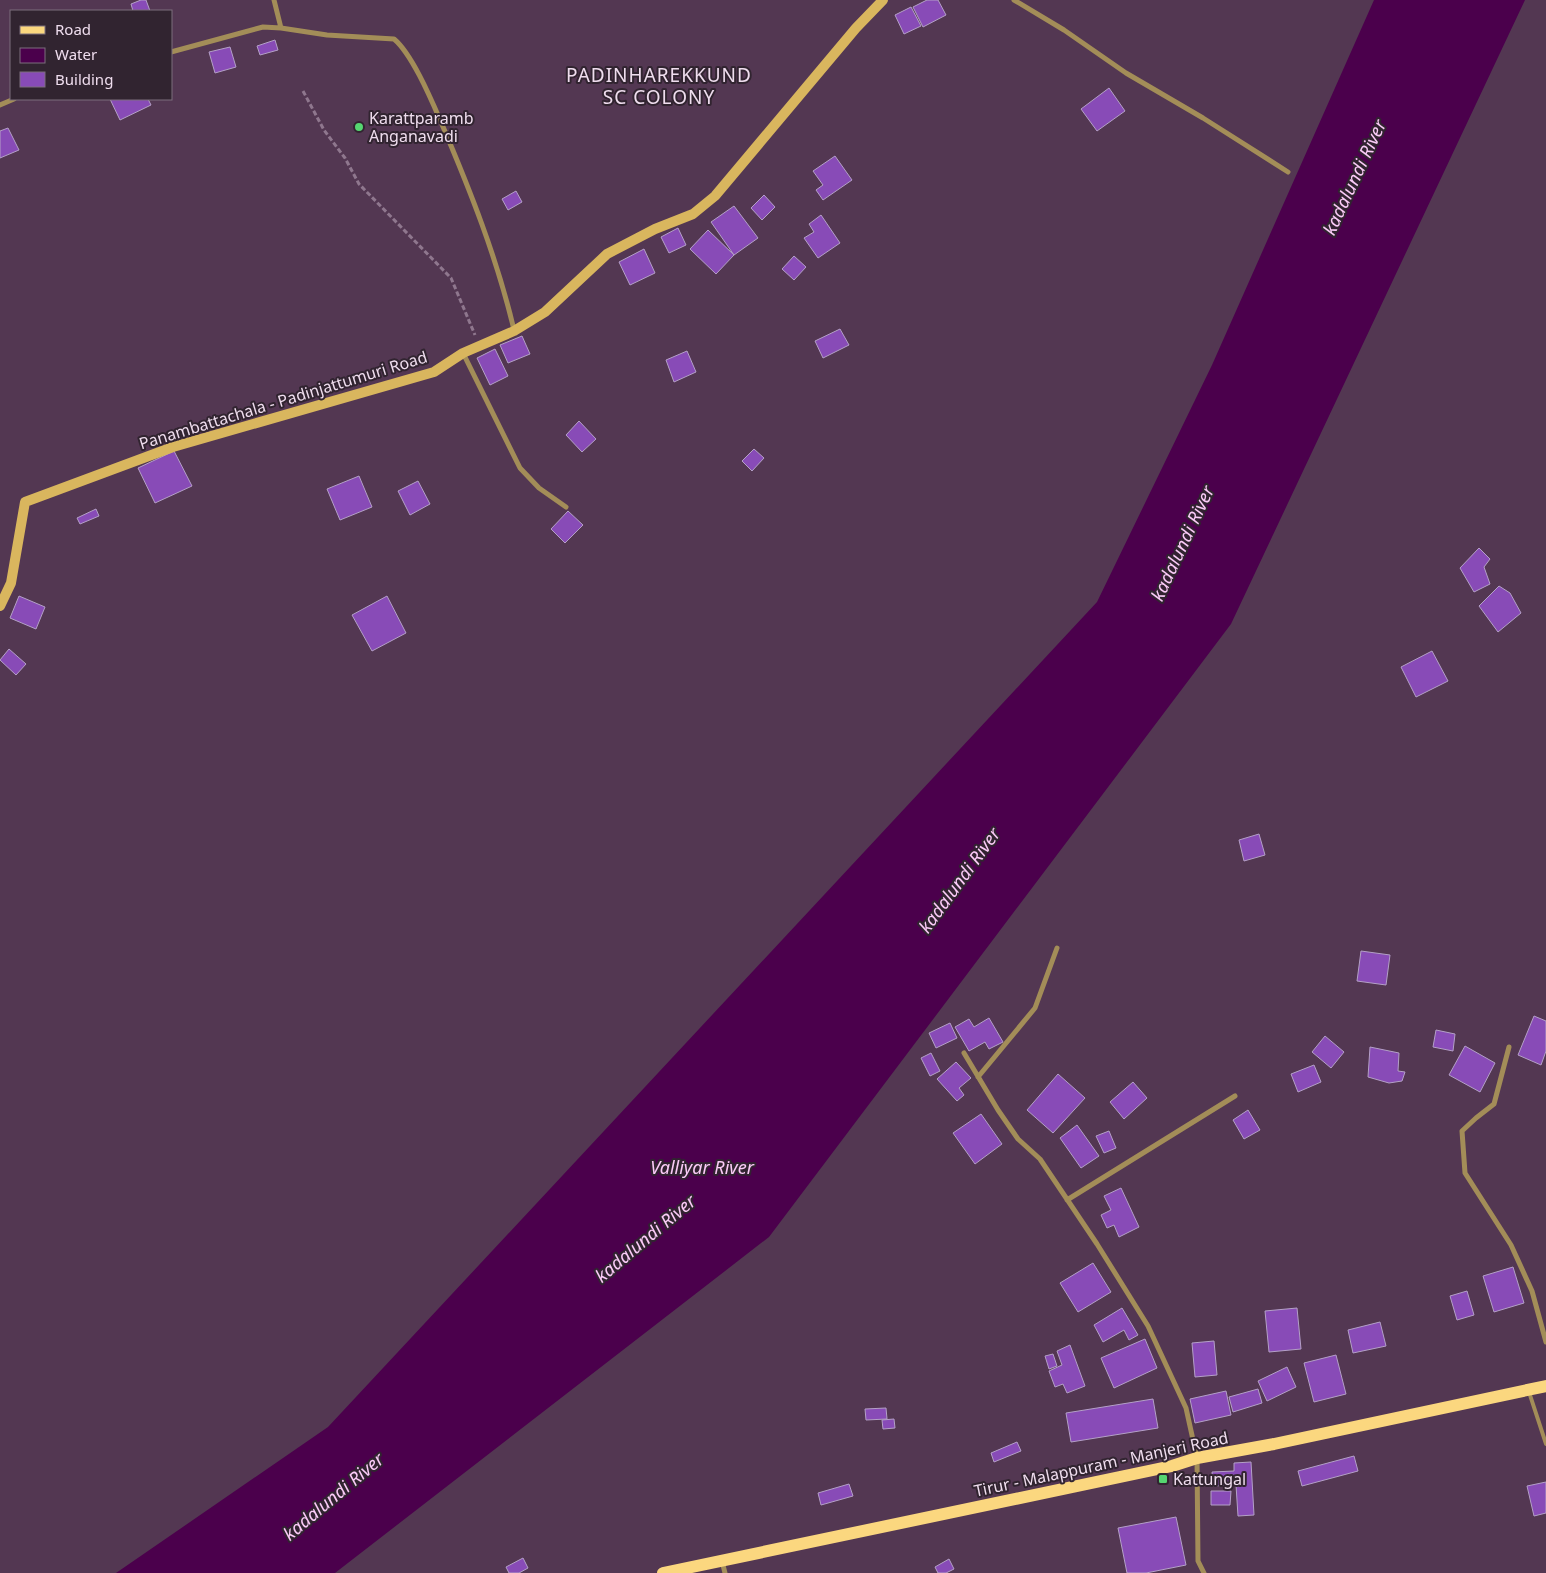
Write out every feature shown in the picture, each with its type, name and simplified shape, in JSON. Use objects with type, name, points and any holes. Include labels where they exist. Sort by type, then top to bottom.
[{"type":"main road","name":"Panambattachala - Padinjattumuri Road","points":[[0,606],[11,583],[25,502],[173,446],[434,372],[463,353],[514,331],[545,312],[608,254],[655,229],[693,214],[715,196],[849,35],[883,0]]},
{"type":"main road","name":"Tirur - Malappuram - Manjeri Road","points":[[663,1573],[724,1567],[1172,1466],[1197,1458],[1274,1444],[1546,1386]]},
{"type":"street","points":[[274,0],[281,28]]},
{"type":"street","points":[[1014,0],[1064,30],[1126,73],[1203,118],[1288,172]]},
{"type":"street","points":[[172,52],[263,27],[327,35],[394,39],[402,46],[430,97],[469,189],[494,257],[514,331]]},
{"type":"street","points":[[0,105],[12,100]]},
{"type":"street","points":[[463,353],[520,468],[539,488],[566,507]]},
{"type":"street","points":[[978,1077],[1035,1008],[1057,948]]},
{"type":"street","points":[[1509,1047],[1494,1104],[1462,1131],[1465,1173],[1511,1245],[1532,1290],[1546,1342]]},
{"type":"street","points":[[964,1053],[1018,1139],[1040,1158],[1148,1326],[1186,1408],[1197,1458],[1198,1561],[1204,1573]]},
{"type":"street","points":[[1067,1200],[1236,1096]]},
{"type":"lane","points":[[1528,1390],[1546,1444]]},
{"type":"path","points":[[303,91],[324,130],[345,158],[359,184],[451,278],[479,345]]},
{"type":"water","name":"Valliyar River","points":[[1374,0],[1525,0],[1231,624],[769,1237],[335,1573],[116,1573],[328,1427],[1097,602],[1212,365]]},
{"type":"building","points":[[146,0],[150,10],[133,10],[131,4]]},
{"type":"building","points":[[927,0],[938,0],[946,15],[923,27],[913,7]]},
{"type":"building","points":[[911,7],[921,26],[904,34],[895,15]]},
{"type":"building","points":[[275,40],[278,50],[260,55],[257,46]]},
{"type":"building","points":[[230,47],[236,67],[215,73],[209,52]]},
{"type":"building","points":[[1109,88],[1125,111],[1097,131],[1081,109]]},
{"type":"building","points":[[110,100],[148,100],[151,105],[120,120]]},
{"type":"building","points":[[8,128],[19,150],[0,158],[0,131]]},
{"type":"building","points":[[835,156],[852,180],[823,200],[816,190],[823,185],[813,171]]},
{"type":"building","points":[[516,191],[522,202],[508,210],[502,199]]},
{"type":"building","points":[[764,195],[775,207],[762,220],[751,208]]},
{"type":"building","points":[[734,206],[758,238],[734,255],[711,222]]},
{"type":"building","points":[[821,215],[840,243],[818,258],[804,238],[814,232],[809,224]]},
{"type":"building","points":[[678,228],[686,245],[669,253],[661,237]]},
{"type":"building","points":[[708,230],[734,255],[716,274],[690,249]]},
{"type":"building","points":[[644,249],[655,273],[630,285],[619,262]]},
{"type":"building","points":[[794,256],[806,267],[794,280],[782,269]]},
{"type":"building","points":[[840,329],[849,345],[823,358],[815,341]]},
{"type":"building","points":[[522,336],[530,354],[508,363],[500,345]]},
{"type":"building","points":[[495,349],[508,376],[490,385],[477,358]]},
{"type":"building","points":[[687,351],[696,372],[674,382],[666,360]]},
{"type":"building","points":[[579,421],[596,439],[582,452],[566,435]]},
{"type":"building","points":[[754,449],[764,458],[752,471],[742,461]]},
{"type":"building","points":[[174,451],[192,486],[155,503],[138,468]]},
{"type":"building","points":[[359,476],[372,507],[340,520],[327,489]]},
{"type":"building","points":[[418,481],[430,504],[410,515],[398,491]]},
{"type":"building","points":[[96,509],[99,516],[80,524],[77,518]]},
{"type":"building","points":[[568,511],[583,525],[565,543],[551,529]]},
{"type":"building","points":[[1479,548],[1490,559],[1484,567],[1490,584],[1474,592],[1460,568]]},
{"type":"building","points":[[1499,586],[1510,593],[1521,613],[1498,632],[1479,606]]},
{"type":"building","points":[[19,596],[45,607],[36,629],[10,618]]},
{"type":"building","points":[[387,596],[406,633],[372,651],[352,615]]},
{"type":"building","points":[[9,649],[26,664],[16,675],[0,660]]},
{"type":"building","points":[[1432,651],[1448,681],[1416,697],[1401,667]]},
{"type":"building","points":[[1259,834],[1265,855],[1244,861],[1239,840]]},
{"type":"building","points":[[1361,951],[1390,955],[1386,985],[1357,981]]},
{"type":"building","points":[[1534,1016],[1546,1021],[1546,1051],[1541,1065],[1518,1055]]},
{"type":"building","points":[[989,1018],[1003,1042],[989,1049],[985,1042],[969,1051],[955,1027],[969,1019],[974,1027]]},
{"type":"building","points":[[950,1023],[957,1038],[936,1048],[929,1033]]},
{"type":"building","points":[[1436,1030],[1455,1034],[1453,1051],[1433,1047]]},
{"type":"building","points":[[1325,1036],[1344,1052],[1331,1068],[1312,1052]]},
{"type":"building","points":[[1465,1046],[1495,1063],[1480,1092],[1449,1075]]},
{"type":"building","points":[[1370,1047],[1399,1053],[1398,1071],[1405,1072],[1402,1081],[1389,1083],[1368,1077]]},
{"type":"building","points":[[931,1053],[940,1071],[930,1076],[921,1058]]},
{"type":"building","points":[[956,1062],[971,1078],[959,1088],[964,1095],[957,1101],[937,1079]]},
{"type":"building","points":[[1314,1065],[1321,1082],[1298,1092],[1291,1074]]},
{"type":"building","points":[[1058,1074],[1085,1098],[1053,1133],[1027,1110]]},
{"type":"building","points":[[1133,1082],[1147,1098],[1124,1119],[1110,1102]]},
{"type":"building","points":[[1248,1110],[1260,1130],[1244,1139],[1233,1120]]},
{"type":"building","points":[[981,1114],[1002,1144],[975,1164],[953,1133]]},
{"type":"building","points":[[1077,1125],[1099,1156],[1081,1168],[1060,1138]]},
{"type":"building","points":[[1109,1131],[1116,1148],[1104,1153],[1096,1136]]},
{"type":"building","points":[[1121,1188],[1139,1227],[1119,1237],[1114,1225],[1107,1228],[1101,1215],[1111,1210],[1104,1196]]},
{"type":"building","points":[[1093,1263],[1111,1292],[1078,1312],[1060,1283]]},
{"type":"building","points":[[1513,1267],[1524,1303],[1494,1312],[1483,1276]]},
{"type":"building","points":[[1467,1291],[1474,1315],[1457,1320],[1450,1296]]},
{"type":"building","points":[[1122,1308],[1138,1335],[1129,1340],[1124,1330],[1103,1342],[1094,1325]]},
{"type":"building","points":[[1297,1308],[1301,1349],[1269,1352],[1265,1311]]},
{"type":"building","points":[[1380,1322],[1386,1346],[1353,1353],[1348,1330]]},
{"type":"building","points":[[1145,1339],[1157,1368],[1114,1388],[1101,1358]]},
{"type":"building","points":[[1214,1341],[1217,1375],[1195,1377],[1192,1343]]},
{"type":"building","points":[[1070,1345],[1085,1386],[1067,1393],[1063,1384],[1055,1387],[1049,1371],[1062,1365],[1057,1351]]},
{"type":"building","points":[[1053,1354],[1057,1366],[1049,1369],[1045,1356]]},
{"type":"building","points":[[1336,1355],[1346,1394],[1314,1402],[1304,1363]]},
{"type":"building","points":[[1287,1367],[1296,1387],[1267,1401],[1258,1381]]},
{"type":"building","points":[[1258,1389],[1262,1403],[1233,1412],[1229,1397]]},
{"type":"building","points":[[1226,1391],[1231,1415],[1195,1423],[1190,1399]]},
{"type":"building","points":[[1153,1399],[1158,1428],[1071,1442],[1066,1413]]},
{"type":"building","points":[[886,1408],[887,1419],[866,1420],[865,1409]]},
{"type":"building","points":[[894,1419],[895,1428],[883,1429],[882,1420]]},
{"type":"building","points":[[1017,1442],[1021,1451],[994,1462],[991,1453]]},
{"type":"building","points":[[1354,1456],[1358,1471],[1302,1486],[1298,1471]]},
{"type":"building","points":[[1251,1462],[1254,1515],[1238,1516],[1236,1485],[1213,1486],[1212,1472],[1234,1471],[1234,1463]]},
{"type":"building","points":[[1546,1482],[1546,1513],[1534,1516],[1527,1486]]},
{"type":"building","points":[[849,1484],[853,1496],[821,1505],[818,1493]]},
{"type":"building","points":[[1211,1491],[1231,1491],[1230,1505],[1211,1505]]},
{"type":"building","points":[[1176,1517],[1186,1565],[1146,1573],[1127,1573],[1118,1528]]},
{"type":"building","points":[[523,1558],[528,1568],[519,1573],[509,1573],[506,1567]]},
{"type":"building","points":[[949,1559],[954,1569],[946,1573],[938,1573],[935,1567]]},
{"type":"place","name":"Karattparamb Anganavadi","points":[[359,127]]},
{"type":"place","name":"Kattungal","points":[[1163,1479]]},
{"type":"district","name":"PADINHAREKKUND SC COLONY","points":[[659,86]]},
{"type":"water label","name":"kadalundi River","points":[[1354,177]]},
{"type":"water label","name":"kadalundi River","points":[[1182,543]]},
{"type":"water label","name":"kadalundi River","points":[[959,880]]},
{"type":"water label","name":"kadalundi River","points":[[645,1238]]},
{"type":"water label","name":"kadalundi River","points":[[333,1496]]}]
